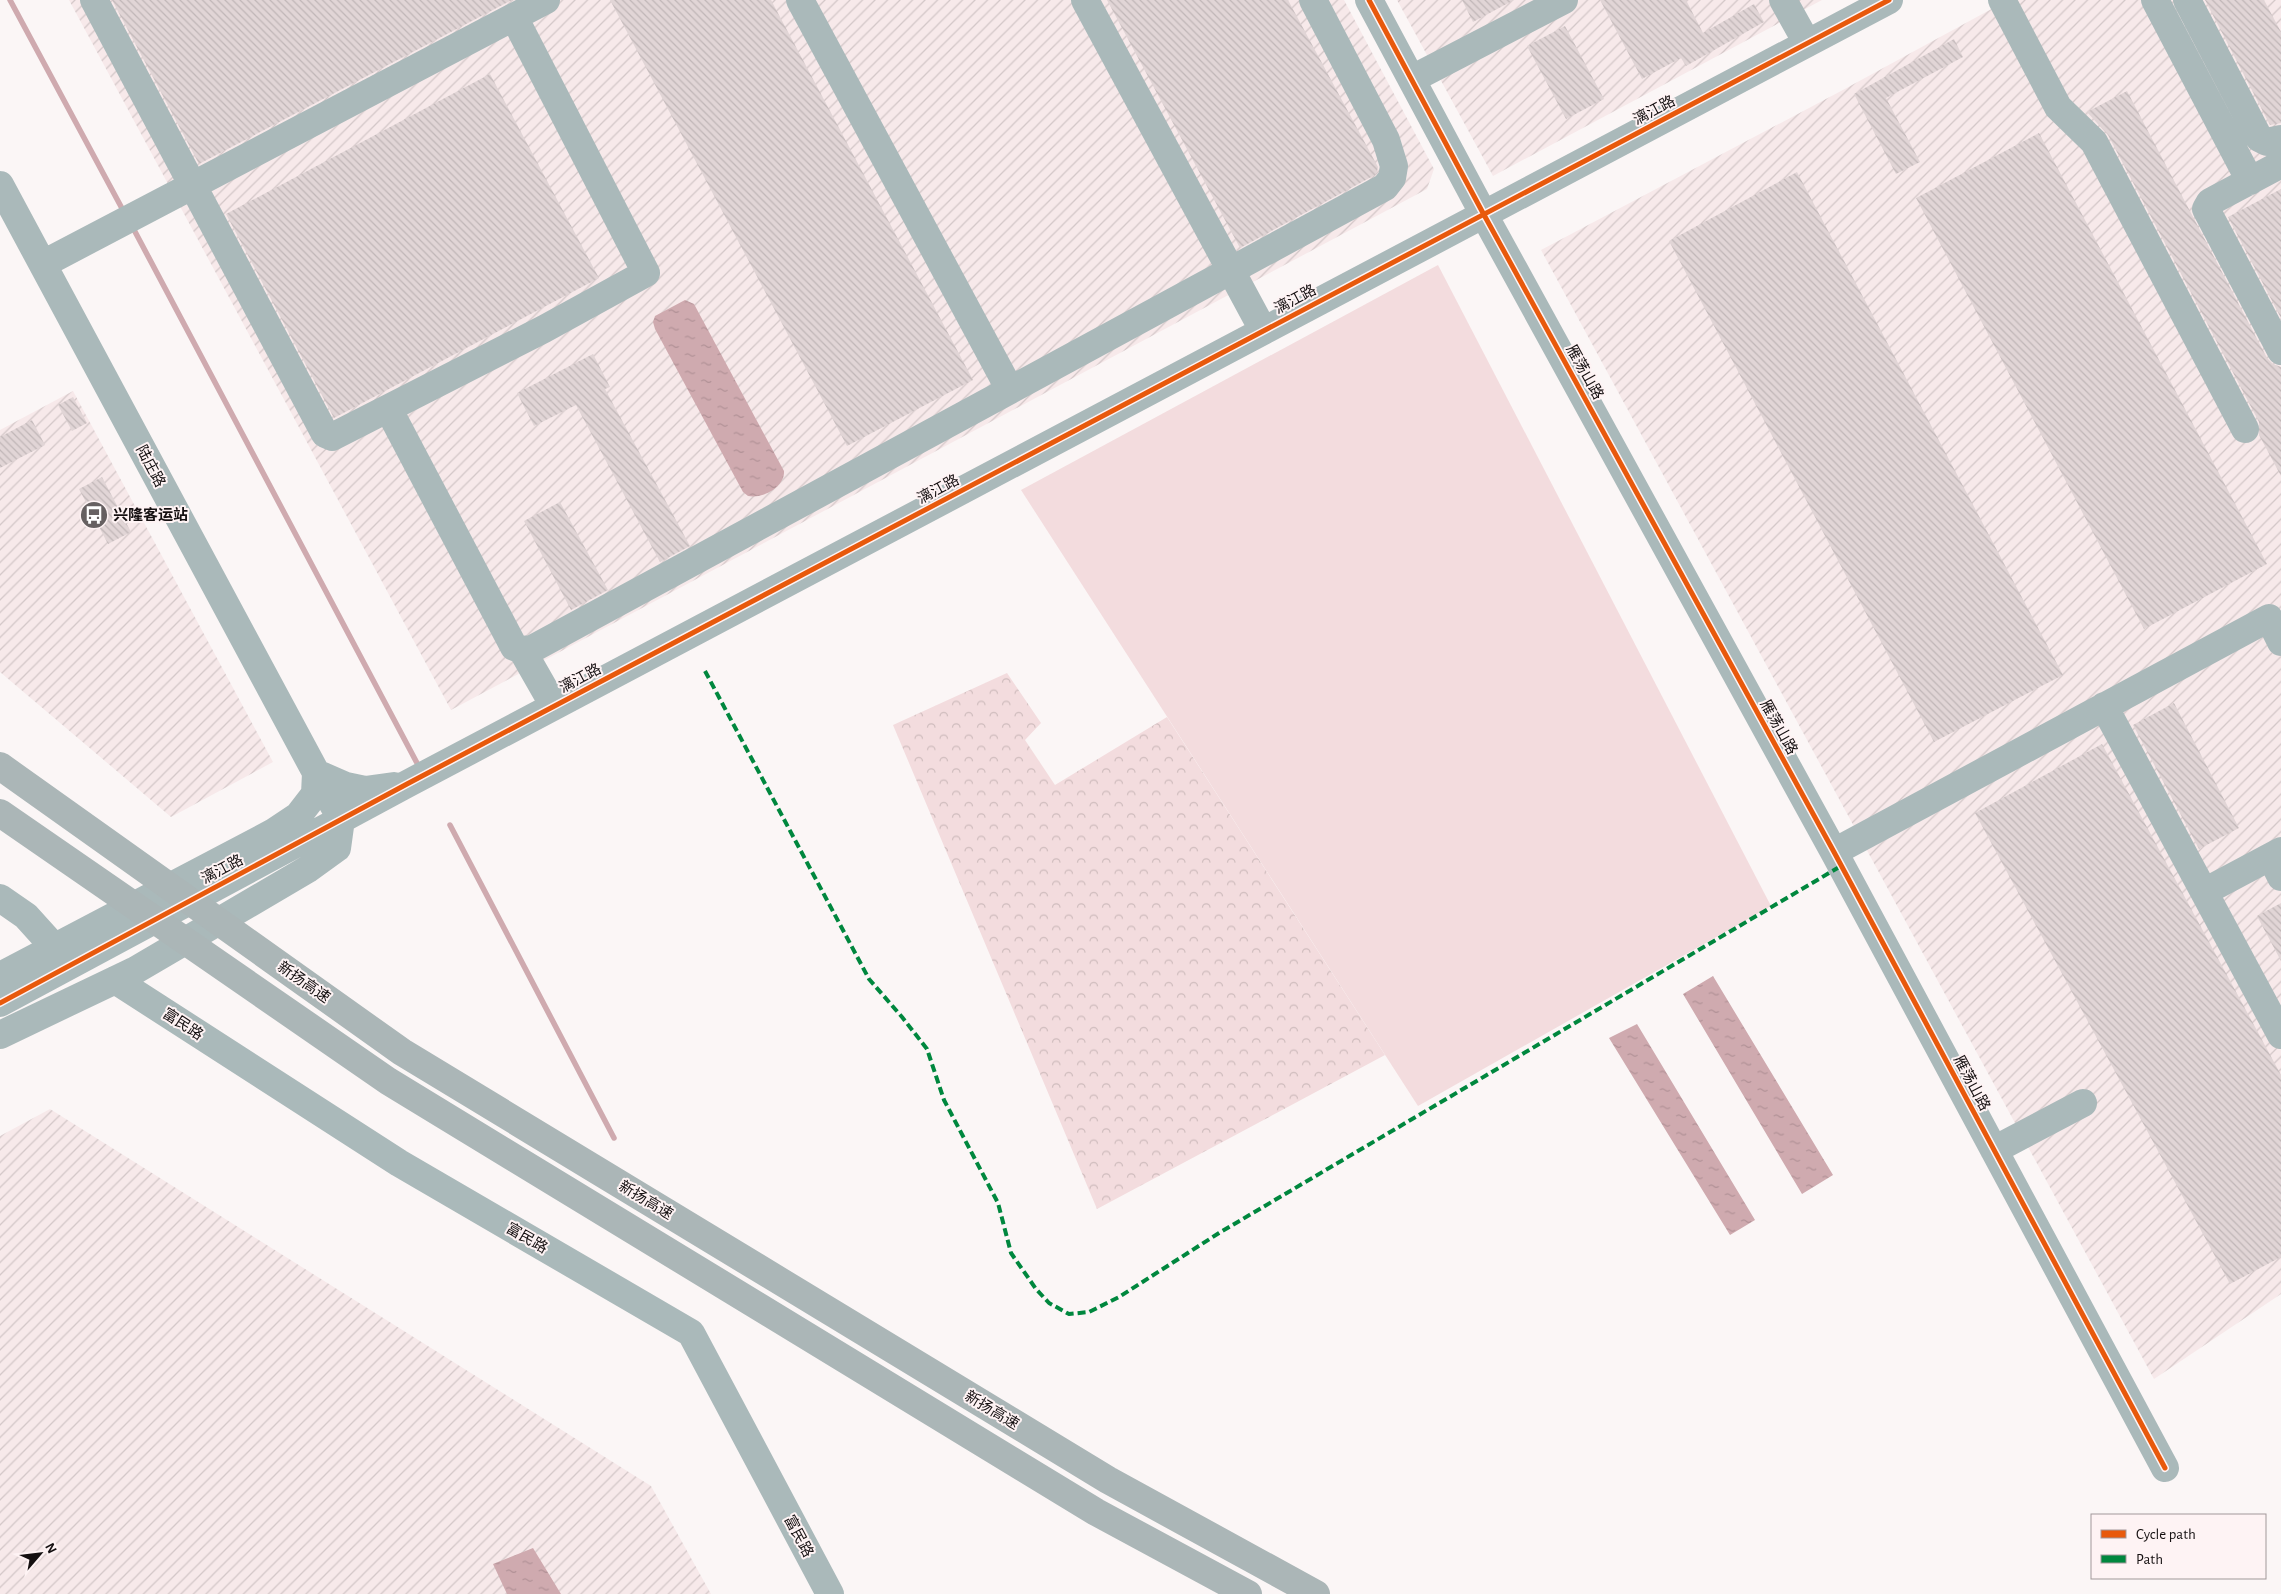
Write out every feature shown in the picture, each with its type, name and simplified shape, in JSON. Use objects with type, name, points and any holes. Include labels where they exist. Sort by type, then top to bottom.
[{"type":"highway","name":"新扬高速","points":[[0,766],[402,1052],[1108,1480],[1316,1594]]},
{"type":"highway","points":[[0,813],[388,1081],[1087,1507],[1248,1594]]},
{"type":"street","points":[[94,0],[325,434],[332,437],[389,410],[646,274],[514,17]]},
{"type":"street","points":[[43,264],[546,0]]},
{"type":"street","points":[[800,0],[1010,390]]},
{"type":"street","points":[[1086,0],[1263,330]]},
{"type":"street","points":[[389,410],[514,647],[522,650],[532,649],[1385,187],[1392,178],[1394,166],[1386,140],[1313,0]]},
{"type":"street","name":"雁荡山路","points":[[1369,0],[1483,213],[1834,852],[2165,1468]]},
{"type":"street","points":[[1412,79],[1564,0]]},
{"type":"street","points":[[1783,0],[1807,43]]},
{"type":"street","name":"漓江路","points":[[0,1003],[341,819],[1483,213],[1889,0]]},
{"type":"street","points":[[2002,0],[2058,107],[2094,142],[2245,428]]},
{"type":"street","points":[[2155,0],[2250,181]]},
{"type":"street","points":[[2187,0],[2259,138],[2267,142],[2281,139]]},
{"type":"street","points":[[2281,164],[2210,202],[2206,209],[2281,351]]},
{"type":"street","name":"陆庄路","points":[[0,185],[341,819]]},
{"type":"street","points":[[1834,852],[2269,618],[2281,642]]},
{"type":"street","points":[[522,650],[554,706]]},
{"type":"street","points":[[2104,706],[2204,892],[2279,1026]]},
{"type":"street","points":[[0,976],[274,832],[298,816],[315,794],[316,773],[346,786],[365,790],[408,784]]},
{"type":"street","points":[[0,1034],[134,971],[308,868],[337,848],[341,819]]},
{"type":"street","points":[[2204,892],[2278,862]]},
{"type":"street","points":[[0,898],[26,916],[54,948]]},
{"type":"street","name":"富民路","points":[[115,980],[399,1163],[691,1333],[830,1594]]},
{"type":"street","points":[[1994,1150],[2084,1103]]},
{"type":"shaded area","points":[[69,0],[1344,0],[1434,169],[1427,189],[451,710]]},
{"type":"shaded area","points":[[1397,0],[1822,0],[1493,176]]},
{"type":"shaded area","points":[[2008,0],[2281,0],[2281,1294],[2154,1379],[1541,250]]},
{"type":"shaded area","points":[[73,391],[273,762],[171,817],[0,672],[0,430]]},
{"type":"shaded area","points":[[50,1109],[651,1486],[711,1594],[0,1594],[0,1136]]},
{"type":"green space","points":[[1438,265],[1771,906],[1418,1106],[1021,490]]},
{"type":"green space","points":[[1007,673],[1041,723],[1025,740],[1055,785],[1167,717],[1385,1055],[1097,1209],[893,725]]},
{"type":"water","points":[[685,300],[694,304],[784,471],[781,482],[766,494],[748,496],[743,492],[655,329],[653,322],[655,316]]},
{"type":"water","points":[[1713,976],[1833,1175],[1802,1194],[1683,994]]},
{"type":"water","points":[[1637,1024],[1755,1220],[1730,1235],[1609,1038]]},
{"type":"water","points":[[533,1548],[561,1594],[507,1594],[493,1564]]},
{"type":"building","points":[[112,0],[512,0],[199,164]]},
{"type":"building","points":[[610,0],[771,0],[973,380],[847,446]]},
{"type":"building","points":[[1107,0],[1288,0],[1378,167],[1377,172],[1375,175],[1240,248]]},
{"type":"building","points":[[1462,0],[1514,0],[1473,22]]},
{"type":"building","points":[[1600,0],[1686,0],[1703,33],[1754,4],[1764,22],[1686,66],[1681,58],[1642,79]]},
{"type":"building","points":[[2205,0],[2264,0],[2281,32],[2281,123],[2270,125]]},
{"type":"building","points":[[1565,26],[1604,99],[1566,119],[1527,46]]},
{"type":"building","points":[[1954,39],[1963,57],[1886,98],[1920,162],[1896,174],[1854,94]]},
{"type":"building","points":[[490,74],[599,278],[334,418],[226,214]]},
{"type":"building","points":[[2127,91],[2267,358],[2273,364],[2281,367],[2281,476],[2259,435],[2259,422],[2108,135],[2087,112]]},
{"type":"building","points":[[2039,133],[2267,564],[2144,629],[1916,198]]},
{"type":"building","points":[[1797,172],[2063,675],[1934,742],[1669,241]]},
{"type":"building","points":[[2281,189],[2281,318],[2228,217]]},
{"type":"building","points":[[593,354],[610,387],[605,389],[690,546],[660,562],[576,405],[534,426],[517,393]]},
{"type":"building","points":[[73,397],[87,423],[72,431],[58,405]]},
{"type":"building","points":[[32,420],[45,445],[0,468],[0,437]]},
{"type":"building","points":[[102,477],[131,532],[108,544],[79,489]]},
{"type":"building","points":[[560,502],[608,590],[571,610],[524,521]]},
{"type":"building","points":[[2174,703],[2239,828],[2199,849],[2133,725]]},
{"type":"building","points":[[2102,744],[2281,1075],[2281,1257],[2230,1284],[1975,813]]},
{"type":"building","points":[[2281,903],[2281,961],[2257,916]]},
{"type":"waterway","points":[[10,0],[125,214]]},
{"type":"waterway","points":[[132,226],[417,763]]},
{"type":"waterway","points":[[450,825],[614,1138]]},
{"type":"marked path","points":[[705,671],[869,979],[927,1049],[944,1100],[998,1203],[1011,1253],[1036,1289],[1049,1303],[1069,1314],[1089,1312],[1119,1297],[1219,1233],[1841,866]]},
{"type":"cycle path","points":[[1369,0],[1483,213],[1834,852],[2165,1468]]},
{"type":"cycle path","points":[[0,1003],[407,784],[1889,0]]},
{"type":"place","name":"兴隆客运站","points":[[94,515]]}]
